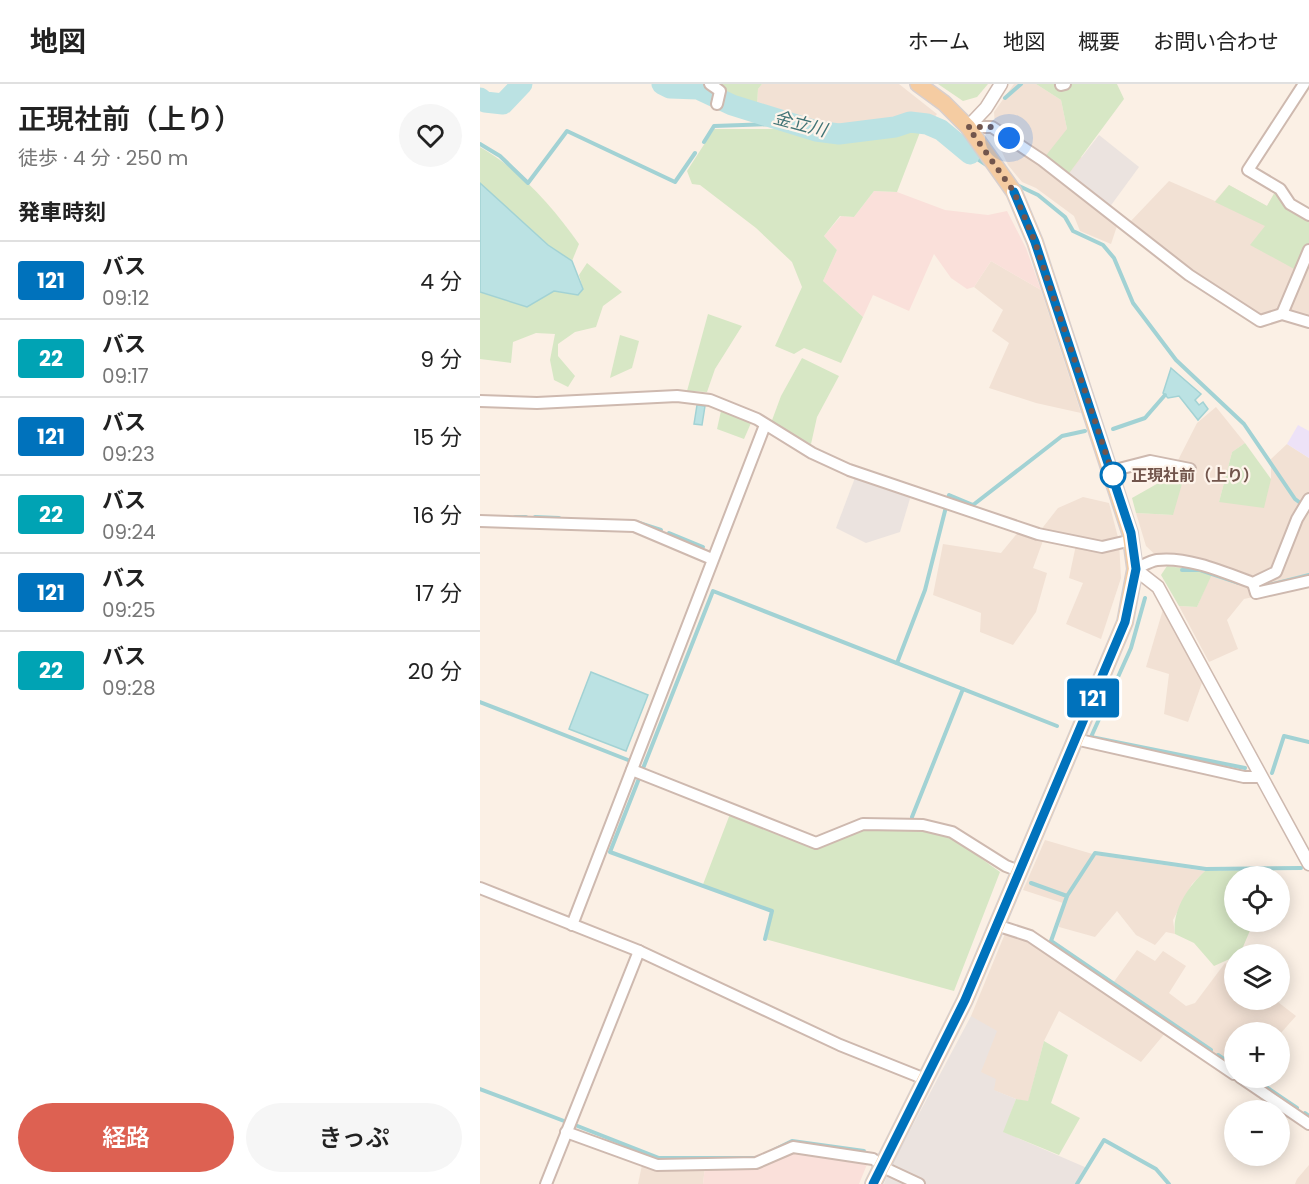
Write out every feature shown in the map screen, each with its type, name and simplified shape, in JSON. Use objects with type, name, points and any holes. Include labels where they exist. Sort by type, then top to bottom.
[{"type":"main road","points":[[873,1184],[965,1000],[1125,622],[1136,569],[1132,540],[1112,471],[1035,242],[1014,192],[968,127],[944,103],[918,84]]},
{"type":"street","points":[[710,84],[720,91],[717,104]]},
{"type":"street","points":[[968,127],[986,108],[1001,84]]},
{"type":"street","points":[[1304,84],[1248,170],[1280,189],[1290,204],[1309,215]]},
{"type":"street","points":[[968,127],[992,127],[1000,132],[1042,160],[1190,275],[1260,321],[1282,314],[1309,322]]},
{"type":"street","points":[[1282,314],[1309,250]]},
{"type":"street","points":[[480,401],[537,403],[677,396],[710,400],[748,414],[812,453],[849,470],[1038,534],[1102,547],[1132,540]]},
{"type":"street","points":[[572,925],[637,772],[712,559],[765,426]]},
{"type":"street","points":[[1112,471],[1150,461],[1190,469]]},
{"type":"street","points":[[1308,499],[1276,572],[1253,583],[1205,566],[1174,562],[1157,560],[1136,569],[1158,587],[1309,864]]},
{"type":"street","points":[[480,521],[634,526],[712,559]]},
{"type":"street","points":[[1253,583],[1256,593],[1309,580]]},
{"type":"street","points":[[1075,739],[1244,777],[1261,777]]},
{"type":"street","points":[[637,772],[816,843],[863,824],[923,825],[952,832],[1006,866],[1019,871]]},
{"type":"street","points":[[480,888],[639,951],[840,1045],[925,1079]]},
{"type":"street","points":[[996,925],[1030,936],[1224,1067]]},
{"type":"street","points":[[546,1184],[639,951]]},
{"type":"street","points":[[1256,1088],[1309,1124]]},
{"type":"street","points":[[566,1132],[657,1165],[756,1163],[793,1146],[873,1159],[919,1184]]},
{"type":"shaded area","points":[[762,84],[899,84],[937,114],[932,120],[909,118],[851,128],[815,125],[757,106],[758,89]]},
{"type":"shaded area","points":[[1014,84],[1036,84],[1061,100],[1067,129],[1117,226],[1111,244],[1080,231],[1074,216],[1036,188],[1022,182],[1008,165],[996,139],[994,112]]},
{"type":"shaded area","points":[[1099,135],[1139,167],[1109,208],[1067,176]]},
{"type":"shaded area","points":[[1169,181],[1215,201],[1229,185],[1267,206],[1275,192],[1287,208],[1309,220],[1309,325],[1281,317],[1260,324],[1129,223]]},
{"type":"shaded area","points":[[874,191],[897,192],[945,210],[988,215],[1007,211],[1026,248],[1041,290],[991,261],[974,287],[967,289],[951,278],[934,254],[909,311],[873,295],[863,317],[823,281],[837,250],[824,236],[841,216],[854,217]]},
{"type":"shaded area","points":[[991,261],[1041,290],[1081,413],[1036,403],[989,388],[1009,343],[992,331],[1003,310],[974,287]]},
{"type":"shaded area","points":[[1216,407],[1245,443],[1232,452],[1219,502],[1271,479],[1271,459],[1287,444],[1309,458],[1309,585],[1244,599],[1227,620],[1238,649],[1209,662],[1179,606],[1197,607],[1212,572],[1167,566],[1146,546],[1136,513],[1173,515],[1174,468],[1197,423]]},
{"type":"shaded area","points":[[1298,425],[1309,431],[1309,458],[1287,444]]},
{"type":"shaded area","points":[[856,475],[912,492],[900,532],[866,543],[836,528]]},
{"type":"shaded area","points":[[1083,497],[1109,503],[1119,541],[1121,578],[1101,639],[1066,624],[1083,583],[1069,578],[1077,540],[1040,531],[1058,508]]},
{"type":"shaded area","points":[[1019,531],[1044,538],[1033,568],[1047,573],[1036,612],[1013,645],[980,632],[981,613],[933,595],[943,544],[1001,553]]},
{"type":"shaded area","points":[[1164,606],[1203,680],[1188,722],[1164,714],[1169,674],[1146,667]]},
{"type":"shaded area","points":[[1045,840],[1096,855],[1205,871],[1192,884],[1173,920],[1175,934],[1166,932],[1155,945],[1136,935],[1117,911],[1095,937],[1059,927],[1063,903],[1023,890]]},
{"type":"shaded area","points":[[1009,924],[1050,941],[1113,983],[1137,950],[1155,961],[1163,951],[1186,966],[1169,993],[1186,1006],[1195,1003],[1224,964],[1224,1010],[1288,1010],[1296,1016],[1290,1023],[1224,1022],[1224,1070],[1166,1032],[1141,1062],[1059,1011],[1044,1041],[1028,1102],[993,1090],[981,1072],[971,1016]]},
{"type":"shaded area","points":[[971,1016],[997,1031],[981,1072],[996,1079],[994,1090],[1016,1099],[1004,1132],[1087,1168],[1078,1184],[884,1184],[890,1168]]},
{"type":"shaded area","points":[[793,1150],[868,1162],[859,1184],[703,1184],[705,1167],[758,1167]]},
{"type":"shaded area","points":[[642,1165],[705,1167],[703,1184],[638,1184]]},
{"type":"shaded area","points":[[1309,1165],[1309,1184],[1295,1184],[1297,1179]]},
{"type":"green space","points":[[701,84],[762,84],[758,89],[757,106],[737,101]]},
{"type":"green space","points":[[938,84],[988,84],[977,97],[963,101]]},
{"type":"green space","points":[[1036,84],[1117,84],[1124,99],[1067,176],[1044,158],[1067,129],[1061,100]]},
{"type":"green space","points":[[922,127],[897,192],[874,191],[854,217],[840,216],[824,236],[837,250],[823,281],[863,317],[841,363],[804,348],[794,354],[775,346],[802,287],[792,262],[756,228],[700,185],[692,184],[687,171],[714,129],[796,129],[813,135],[836,138]]},
{"type":"green space","points":[[480,147],[522,178],[558,216],[579,244],[572,261],[548,245],[480,183]]},
{"type":"green space","points":[[1229,185],[1267,206],[1275,192],[1287,208],[1309,220],[1309,264],[1300,260],[1296,270],[1250,245],[1265,226],[1215,202]]},
{"type":"green space","points":[[587,263],[622,292],[603,306],[596,327],[575,332],[558,344],[558,356],[575,376],[568,387],[554,380],[550,360],[555,334],[536,333],[513,342],[511,363],[480,359],[480,292],[527,307],[554,291],[578,295],[583,289],[579,275]]},
{"type":"green space","points":[[708,314],[742,326],[715,369],[707,392],[687,391]]},
{"type":"green space","points":[[620,335],[639,341],[632,368],[610,378]]},
{"type":"green space","points":[[802,358],[839,376],[817,417],[811,444],[771,423],[781,396]]},
{"type":"green space","points":[[721,411],[751,423],[744,439],[717,429]]},
{"type":"green space","points":[[1245,443],[1271,479],[1264,508],[1219,502],[1232,452]]},
{"type":"green space","points":[[1174,468],[1186,470],[1173,515],[1136,513],[1132,498],[1162,481]]},
{"type":"green space","points":[[1167,566],[1213,572],[1197,607],[1179,606],[1161,575]]},
{"type":"green space","points":[[730,814],[819,847],[862,827],[920,829],[950,836],[1000,872],[954,991],[765,939],[772,911],[702,887]]},
{"type":"green space","points":[[1205,871],[1224,871],[1224,932],[1249,932],[1244,944],[1224,944],[1224,962],[1214,966],[1194,943],[1175,934],[1176,916],[1182,900]]},
{"type":"green space","points":[[1044,1041],[1068,1055],[1051,1103],[1080,1118],[1059,1155],[1003,1132],[1016,1099],[1028,1101]]},
{"type":"water","points":[[480,183],[548,245],[572,261],[583,289],[578,295],[554,291],[527,307],[480,292]]},
{"type":"water","points":[[1171,368],[1201,394],[1195,400],[1199,405],[1203,402],[1208,409],[1198,420],[1179,396],[1168,398],[1163,393]]},
{"type":"water","points":[[697,405],[705,406],[702,425],[694,424]]},
{"type":"water","points":[[591,672],[648,695],[626,751],[569,729]]},
{"type":"waterway","name":"金立川","points":[[480,98],[485,102],[503,104],[522,84]]},
{"type":"waterway","name":"金立川","points":[[662,84],[670,88],[698,89],[732,105],[816,131],[839,134],[895,127],[910,122],[927,124],[941,130],[970,154]]},
{"type":"waterway","points":[[1005,98],[1021,84]]},
{"type":"waterway","points":[[704,142],[714,126],[775,124],[802,127]]},
{"type":"waterway","points":[[480,144],[500,156],[528,183],[567,131],[675,182],[695,153]]},
{"type":"waterway","points":[[970,154],[988,166]]},
{"type":"waterway","points":[[1017,185],[1038,195],[1065,217],[1073,231],[1103,245],[1114,258],[1133,303],[1176,360],[1244,424],[1295,499],[1303,505]]},
{"type":"waterway","points":[[1113,429],[1145,418],[1165,395]]},
{"type":"waterway","points":[[897,663],[925,590],[949,495],[973,505],[1062,436],[1085,431]]},
{"type":"waterway","points":[[515,517],[526,517]]},
{"type":"waterway","points":[[535,517],[559,518]]},
{"type":"waterway","points":[[636,522],[661,530]]},
{"type":"waterway","points":[[669,533],[703,547]]},
{"type":"waterway","points":[[1182,570],[1200,570],[1239,583]]},
{"type":"waterway","points":[[1269,585],[1309,575]]},
{"type":"waterway","points":[[765,939],[772,911],[610,852],[713,591],[1057,726]]},
{"type":"waterway","points":[[1145,598],[1131,648],[1091,737],[1245,768]]},
{"type":"waterway","points":[[912,817],[963,689]]},
{"type":"waterway","points":[[480,702],[628,760]]},
{"type":"waterway","points":[[1272,773],[1284,736],[1309,742]]},
{"type":"waterway","points":[[1067,896],[1095,853],[1206,869],[1301,868]]},
{"type":"waterway","points":[[1031,883],[1067,896],[1051,941],[1211,1050]]},
{"type":"waterway","points":[[1218,1055],[1224,1059]]},
{"type":"waterway","points":[[1268,1088],[1297,1108]]},
{"type":"waterway","points":[[480,1089],[564,1121]]},
{"type":"waterway","points":[[1305,1113],[1309,1116]]},
{"type":"waterway","points":[[575,1125],[659,1158],[754,1158]]},
{"type":"waterway","points":[[1077,1184],[1104,1140],[1156,1169],[1169,1184]]},
{"type":"waterway","points":[[774,1150],[792,1141],[864,1151]]},
{"type":"bus line","name":"121","points":[[873,1184],[965,1000],[1125,622],[1136,569],[1131,533],[1112,471],[1035,242],[1014,192]]},
{"type":"place","name":"正現社前（上り）","points":[[1113,475]]},
{"type":"route","points":[[1009,138],[992,127],[968,127],[1014,192],[1035,242],[1113,475]]}]
